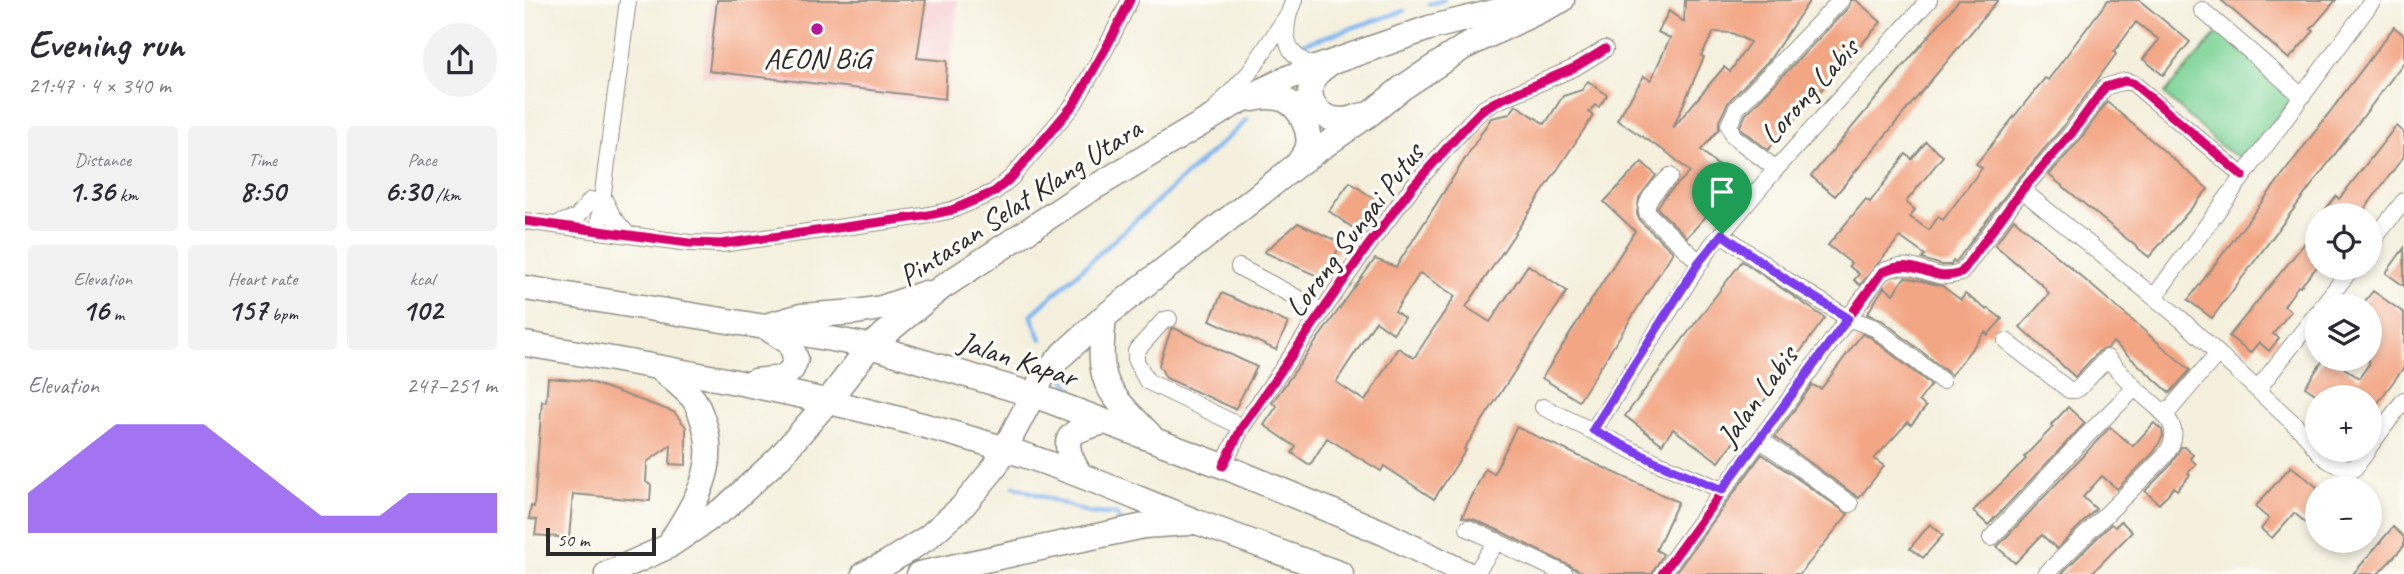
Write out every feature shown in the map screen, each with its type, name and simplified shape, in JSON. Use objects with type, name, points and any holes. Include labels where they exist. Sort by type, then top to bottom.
[{"type":"highway","name":"Pintasan Selat Klang Utara","points":[[607,574],[667,547],[725,508],[778,459],[828,401],[870,346],[941,288],[1085,193],[1235,103],[1324,64],[1429,28],[1542,0]]},
{"type":"highway","points":[[865,574],[927,538],[962,507],[995,467],[1042,379],[1061,356],[1104,317],[1298,164],[1402,88],[1464,47],[1562,0]]},
{"type":"highway","points":[[1324,64],[1315,77],[1311,90],[1311,103],[1320,114],[1334,120],[1346,121],[1371,113]]},
{"type":"highway","points":[[1235,103],[1268,96],[1293,103],[1308,131],[1307,149],[1298,164]]},
{"type":"highway","name":"Jalan Kapar","points":[[525,288],[870,346],[1034,395],[1223,467],[1384,533],[1467,574]]},
{"type":"highway","points":[[765,327],[801,316],[856,312],[881,307],[941,288]]},
{"type":"highway","points":[[1104,317],[1100,354],[1107,385],[1116,400],[1156,441]]},
{"type":"highway","points":[[730,380],[769,381],[783,378],[792,369],[796,359],[790,344],[765,327]]},
{"type":"highway","points":[[525,344],[730,380],[828,401],[1005,449],[1199,522],[1288,565],[1341,574]]},
{"type":"highway","points":[[659,368],[694,399],[708,437],[708,466],[704,482],[697,500],[667,547]]},
{"type":"highway","points":[[1080,475],[1068,455],[1067,444],[1073,433],[1105,422]]},
{"type":"highway","points":[[919,574],[1144,526],[1199,522]]},
{"type":"street","points":[[593,230],[617,0]]},
{"type":"street","points":[[554,225],[577,217],[597,198],[628,0]]},
{"type":"street","points":[[525,220],[688,243],[722,244],[924,216],[975,202],[994,192],[1012,177],[1074,104],[1130,0]]},
{"type":"street","points":[[1202,123],[1249,73],[1287,16],[1294,0]]},
{"type":"street","points":[[1776,169],[1733,136],[1729,125],[1737,108],[1841,0]]},
{"type":"street","name":"Lorong Labis","points":[[1593,430],[1699,262],[1776,169],[1929,0]]},
{"type":"street","points":[[2154,297],[2373,0]]},
{"type":"street","points":[[2202,10],[2302,96]]},
{"type":"street","points":[[1287,16],[1290,49],[1296,58],[1305,64],[1324,64]]},
{"type":"street","name":"Lorong Sungai Putus","points":[[1223,467],[1242,427],[1322,311],[1413,186],[1483,109],[1574,68],[1605,49]]},
{"type":"street","points":[[2243,176],[2133,83],[2125,81],[2105,87],[2071,134],[2022,190],[2181,319],[2305,435]]},
{"type":"street","points":[[1670,176],[1647,201],[1647,213],[1699,262]]},
{"type":"street","name":"Jalan Labis","points":[[1662,574],[1882,272],[1896,265],[1919,268],[1940,276],[1961,274],[2022,190]]},
{"type":"street","points":[[597,198],[628,235]]},
{"type":"street","points":[[2382,229],[2404,201]]},
{"type":"street","points":[[1722,234],[1788,281],[1848,318],[1875,328],[1943,381]]},
{"type":"street","points":[[1240,267],[1322,311]]},
{"type":"street","points":[[2331,294],[2343,280]]},
{"type":"street","points":[[1169,319],[1164,320],[1136,351],[1136,360],[1147,381],[1242,427]]},
{"type":"street","points":[[2258,389],[2305,328]]},
{"type":"street","points":[[2006,341],[2070,390],[2079,388],[2107,358],[2135,388],[2165,414],[2174,438],[2168,452],[2046,574]]},
{"type":"street","points":[[2165,414],[2218,353]]},
{"type":"street","points":[[1991,538],[2085,437],[2135,388]]},
{"type":"street","points":[[2382,431],[2404,400]]},
{"type":"street","points":[[1543,407],[1656,462],[1722,490]]},
{"type":"street","points":[[1761,440],[1850,504]]},
{"type":"street","points":[[2330,462],[2354,469],[2359,462]]},
{"type":"street","points":[[1468,528],[1565,574]]},
{"type":"street","points":[[1475,574],[1497,541]]},
{"type":"shaded area","name":"AEON BiG","points":[[711,0],[958,0],[945,105],[702,76]]},
{"type":"green space","points":[[2219,31],[2294,96],[2245,160],[2225,150],[2164,94]]},
{"type":"building","name":"AEON BiG","points":[[717,0],[926,0],[917,58],[947,61],[945,99],[709,71]]},
{"type":"building","points":[[1685,0],[1810,0],[1770,59],[1729,101],[1719,121],[1719,129],[1701,150],[1737,183],[1687,237],[1657,208],[1666,195],[1690,172],[1669,154],[1617,120],[1644,76],[1651,80],[1670,38],[1658,32],[1669,11],[1684,22]],"holes":[[[1714,32],[1732,33],[1750,42],[1730,72],[1724,67],[1673,128],[1704,57],[1701,56]]]},
{"type":"building","points":[[1851,0],[1856,0],[1881,22],[1768,150],[1742,130],[1740,126],[1746,114],[1849,7]]},
{"type":"building","points":[[1959,0],[1998,0],[1835,196],[1811,176]]},
{"type":"building","points":[[2108,0],[2139,0],[2190,42],[2163,75],[2143,59],[2159,40],[2136,22],[2063,127],[2014,184],[1955,263],[1953,261],[1951,265],[1942,265],[1922,259],[1925,255],[1900,237],[1860,285],[1854,280],[1859,274],[1849,266],[1851,263],[1828,245],[1866,199],[1870,202],[1906,154],[1912,159],[1926,142],[1943,156],[1906,202],[1915,210],[1910,217],[1929,230],[1938,217],[1943,220],[1982,168],[1976,164],[2045,78],[2048,80]]},
{"type":"building","points":[[2221,0],[2336,0],[2311,29],[2314,31],[2289,59]]},
{"type":"building","points":[[2394,27],[2404,35],[2404,62],[2212,318],[2188,300]]},
{"type":"building","points":[[1588,81],[1607,95],[1599,107],[1595,105],[1589,112],[1593,116],[1466,307],[1490,322],[1528,265],[1567,291],[1434,499],[1384,466],[1381,471],[1327,438],[1310,465],[1292,453],[1296,447],[1264,425],[1277,406],[1272,403],[1375,259],[1396,267],[1491,118],[1510,114],[1516,105],[1545,124],[1563,96],[1582,90]],"holes":[[[1420,273],[1455,296],[1414,358],[1398,348],[1365,401],[1336,382],[1376,321],[1393,333],[1404,318],[1395,311]]]},
{"type":"building","points":[[2107,102],[2208,189],[2149,257],[2049,175],[2079,141]]},
{"type":"building","points":[[2396,126],[2404,133],[2404,156],[2369,203],[2330,203],[2336,196],[2339,199]]},
{"type":"building","points":[[1642,162],[1656,175],[1639,198],[1637,214],[1640,221],[1673,252],[1579,401],[1542,378],[1635,231],[1604,202]]},
{"type":"building","points":[[1350,182],[1377,201],[1356,230],[1329,211]]},
{"type":"building","points":[[2014,219],[2190,370],[2170,393],[2113,342],[2108,348],[2099,351],[2075,377],[2020,327],[2049,294],[1995,245]]},
{"type":"building","points":[[1298,223],[1341,243],[1324,279],[1264,252]]},
{"type":"building","points":[[2305,243],[2306,280],[2298,286],[2284,306],[2291,311],[2273,334],[2279,338],[2269,351],[2259,342],[2250,353],[2229,336]]},
{"type":"building","points":[[2404,248],[2404,286],[2386,273]]},
{"type":"building","points":[[1742,261],[1825,318],[1719,462],[1673,429],[1662,444],[1625,416]]},
{"type":"building","points":[[1905,277],[1942,286],[1961,300],[1965,294],[2002,319],[1988,335],[1985,332],[1951,375],[1882,320],[1867,314],[1884,287],[1893,294]]},
{"type":"building","points":[[1222,293],[1288,323],[1276,350],[1210,320]]},
{"type":"building","points":[[2382,297],[2404,313],[2404,367],[2382,397],[2382,385],[2306,385],[2316,371],[2349,371],[2359,378],[2364,371],[2382,371]]},
{"type":"building","points":[[1174,328],[1257,367],[1235,409],[1166,378],[1159,365],[1171,329]]},
{"type":"building","points":[[1862,334],[1870,337],[1931,385],[1919,401],[1926,407],[1911,425],[1908,422],[1874,459],[1884,466],[1859,498],[1775,437],[1812,385],[1821,389]]},
{"type":"building","points":[[548,378],[587,381],[674,412],[686,427],[686,465],[670,464],[671,445],[647,462],[646,482],[651,485],[650,501],[573,494],[569,538],[535,535],[537,520],[529,519],[531,506],[534,507],[542,401],[546,402]]},
{"type":"building","points":[[2068,407],[2085,423],[1988,525],[1973,511],[2026,459],[2024,457]]},
{"type":"building","points":[[2154,423],[2162,430],[2163,436],[2154,452],[2117,489],[2102,476],[2083,497],[2096,509],[2057,549],[2042,535],[2015,563],[1997,547],[2110,427],[2133,446]]},
{"type":"building","points":[[1516,427],[1678,502],[1656,550],[1663,554],[1652,574],[1586,574],[1502,532],[1462,517],[1485,469],[1494,474]]},
{"type":"building","points":[[2181,447],[2193,455],[2190,458],[2196,464],[2177,490],[2174,487],[2159,504],[2145,491],[2170,466]]},
{"type":"building","points":[[1762,454],[1848,514],[1800,574],[1675,574]]},
{"type":"building","points":[[2291,466],[2305,477],[2305,522],[2294,513],[2272,538],[2261,529],[2269,519],[2255,507]]},
{"type":"building","points":[[2121,521],[2132,532],[2097,568],[2090,574],[2061,574],[2111,524],[2115,527]]},
{"type":"building","points":[[1930,524],[1943,535],[1923,558],[1910,548]]},
{"type":"building","points":[[2393,527],[2404,537],[2404,546],[2378,574],[2353,574],[2371,553],[2382,553],[2382,540]]},
{"type":"waterway","points":[[1430,4],[1444,0]]},
{"type":"waterway","points":[[1302,44],[1404,11]]},
{"type":"waterway","points":[[1041,339],[1031,315],[1247,120]]},
{"type":"waterway","points":[[1065,379],[1074,392]]},
{"type":"waterway","points":[[1014,486],[1089,513],[1116,514],[1122,523]]},
{"type":"cycle path","points":[[525,221],[689,243],[721,244],[952,210],[994,192],[1012,177],[1074,104],[1130,0]]},
{"type":"cycle path","points":[[1223,466],[1242,427],[1367,247],[1413,186],[1469,123],[1495,102],[1574,68],[1605,49]]},
{"type":"cycle path","points":[[1662,574],[1882,272],[1905,267],[1941,276],[1961,273],[2022,190],[2071,134],[2105,87],[2125,81],[2133,83],[2243,176]]},
{"type":"place","name":"AEON BiG","points":[[817,29]]},
{"type":"route","points":[[1722,234],[1788,281],[1848,318],[1722,490],[1656,462],[1593,430],[1699,262],[1722,234]]}]
